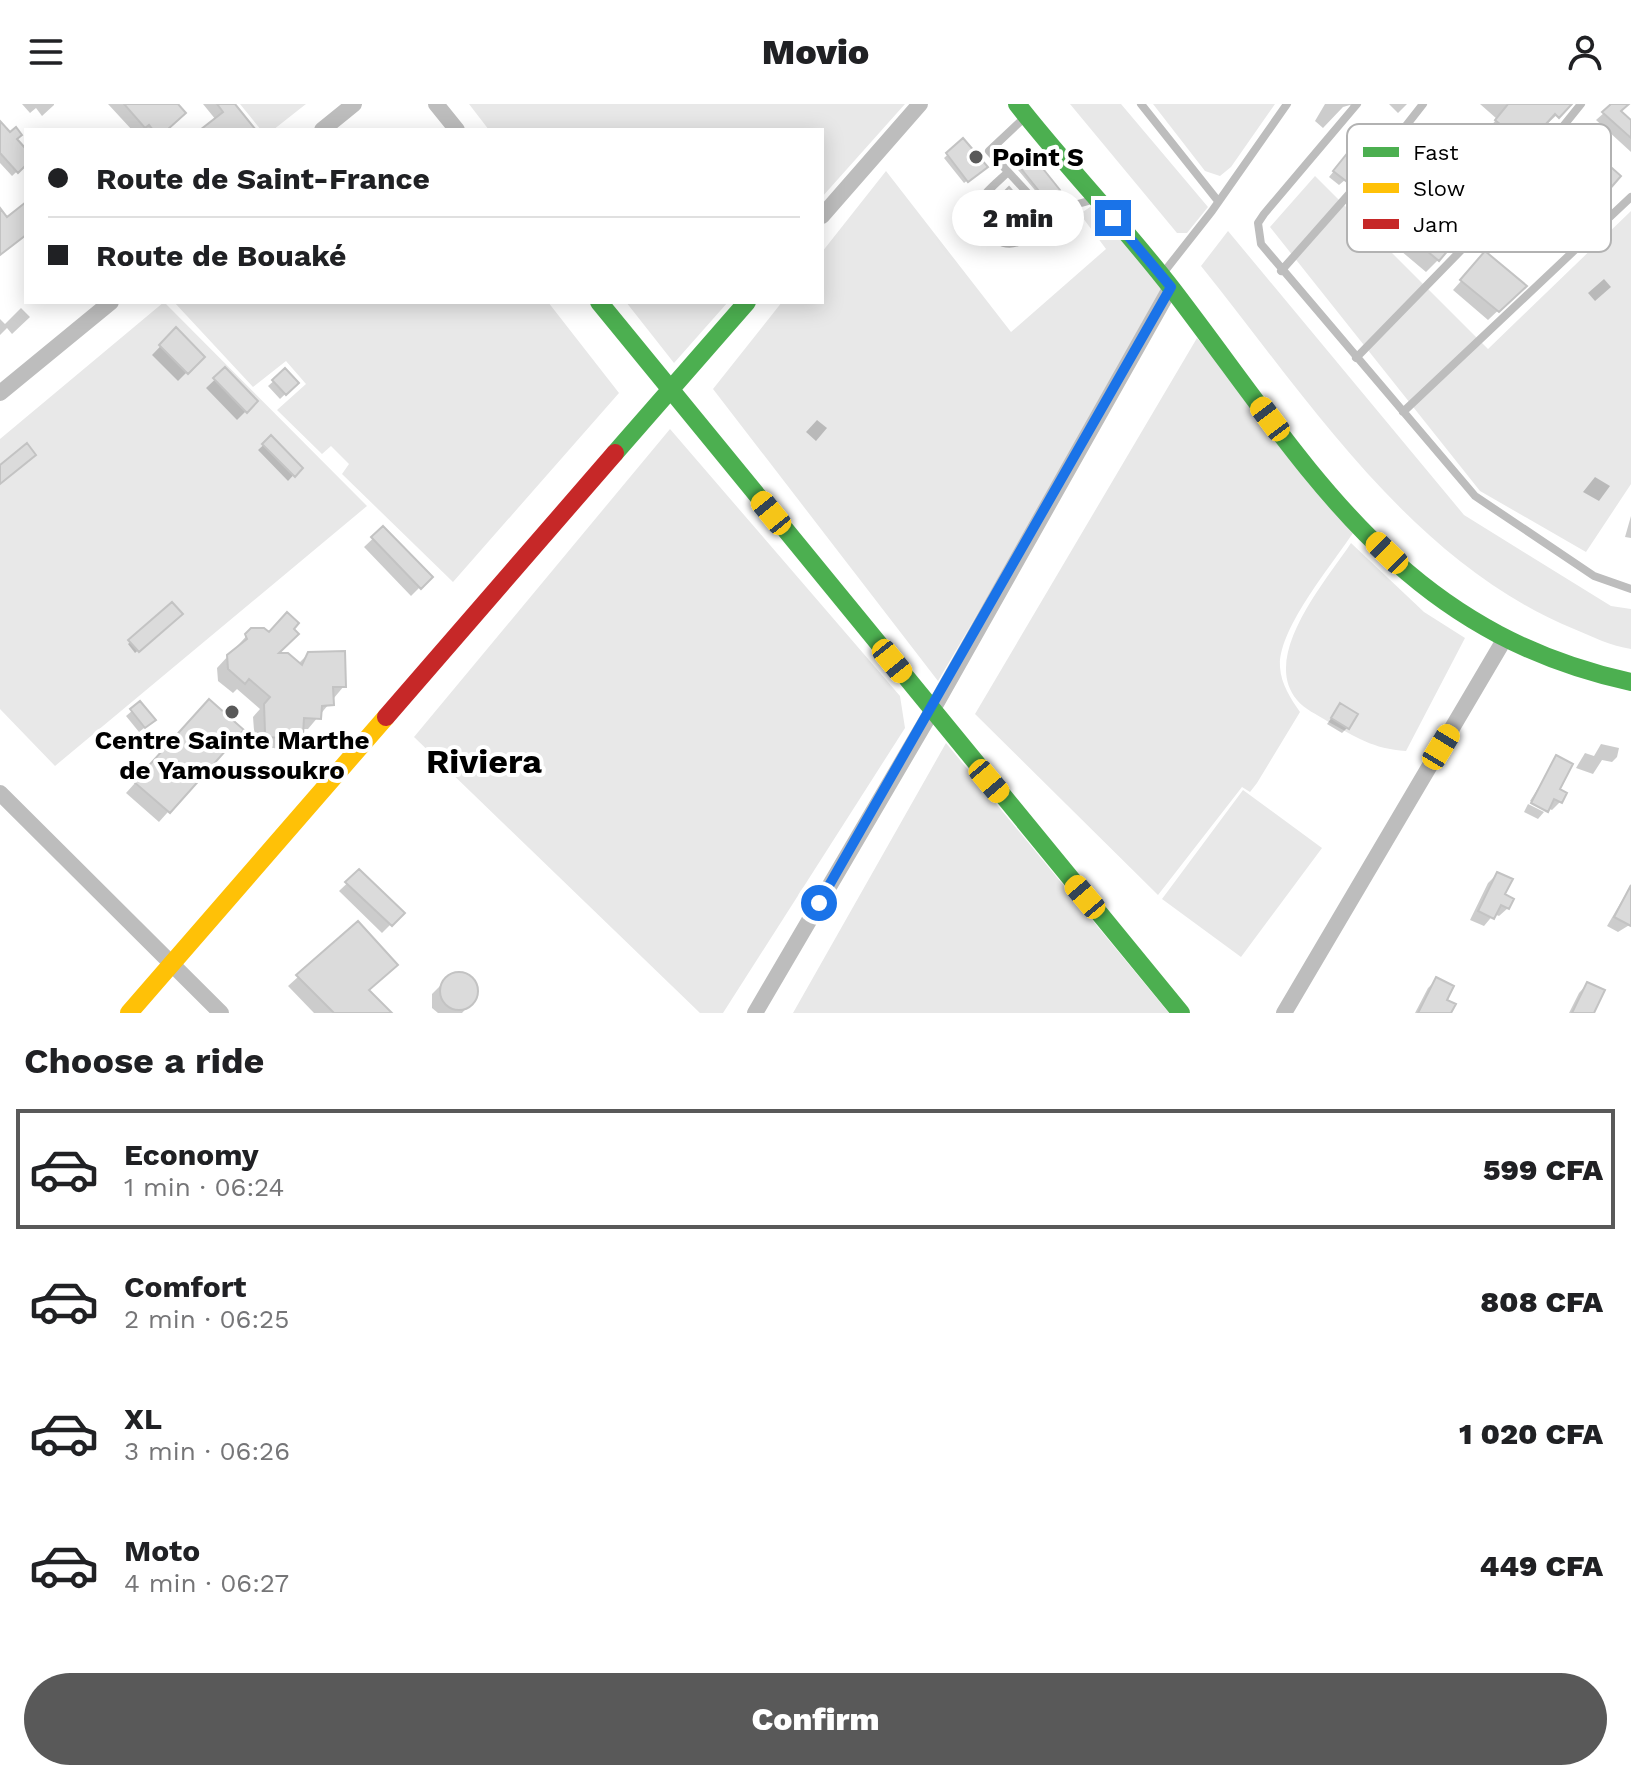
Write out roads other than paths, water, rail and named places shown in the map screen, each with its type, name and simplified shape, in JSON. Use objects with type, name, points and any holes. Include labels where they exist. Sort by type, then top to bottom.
[{"type":"main road","points":[[1022,110],[1166,281],[1286,441],[1356,522],[1451,608],[1504,640],[1589,673],[1631,682]]},
{"type":"main road","points":[[601,304],[1181,1013]]},
{"type":"main road","points":[[129,1013],[745,304]]},
{"type":"street","points":[[324,128],[354,104]]},
{"type":"street","points":[[436,104],[455,128]]},
{"type":"street","points":[[824,214],[920,104]]},
{"type":"street","points":[[755,1013],[932,711],[1166,281]]},
{"type":"street","points":[[0,393],[109,304]]},
{"type":"street","points":[[1284,1013],[1504,640]]},
{"type":"street","points":[[0,793],[221,1013]]},
{"type":"lane","points":[[1141,104],[1218,201]]},
{"type":"lane","points":[[1166,281],[1287,104]]},
{"type":"lane","points":[[1357,104],[1258,223],[1261,244],[1475,496],[1594,576],[1631,589]]},
{"type":"lane","points":[[1407,124],[1423,104]]},
{"type":"lane","points":[[1565,124],[1581,104]]},
{"type":"lane","points":[[1022,110],[989,151],[1046,213]]},
{"type":"lane","points":[[1008,172],[980,201],[977,212],[980,222],[995,242],[1004,245],[1023,239],[1046,213],[1097,199]]},
{"type":"lane","points":[[1281,271],[1347,196]]},
{"type":"lane","points":[[1611,216],[1631,197]]},
{"type":"lane","points":[[1356,358],[1459,252]]},
{"type":"lane","points":[[1403,412],[1573,252]]},
{"type":"place","name":"Point S","points":[[976,157]]},
{"type":"place","name":"Centre Sainte Marthe de Yamoussoukro","points":[[232,712]]},
{"type":"district","name":"Riviera","points":[[484,761]]}]
